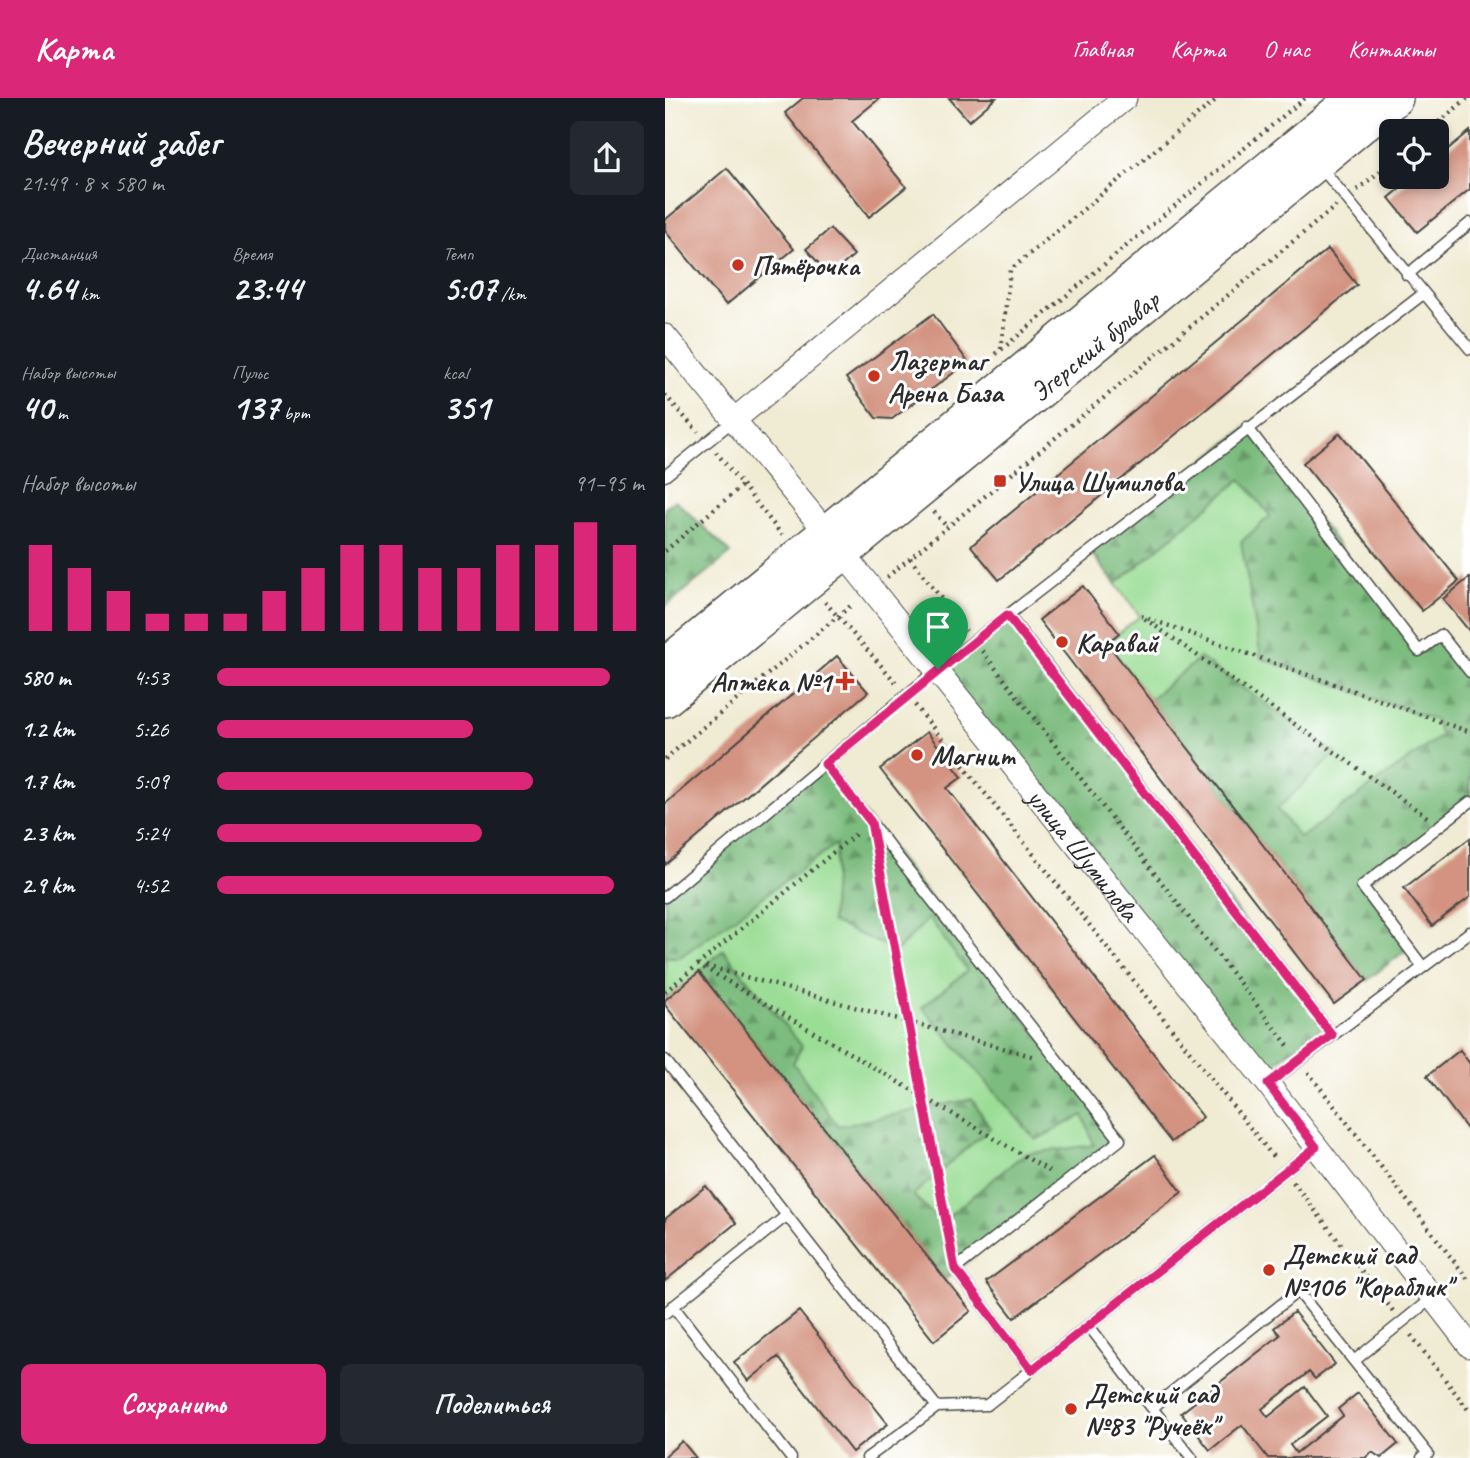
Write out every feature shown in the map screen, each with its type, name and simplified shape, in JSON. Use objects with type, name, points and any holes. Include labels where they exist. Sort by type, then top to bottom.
[{"type":"main road","name":"Эгерский бульвар","points":[[1309,153],[1355,98]]},
{"type":"main road","name":"Эгерский бульвар","points":[[665,666],[834,542],[1309,153],[1395,98]]},
{"type":"main road","name":"Эгерский бульвар","points":[[665,699],[834,542]]},
{"type":"street","points":[[734,420],[1125,98]]},
{"type":"street","name":"улица Шумилова","points":[[665,336],[938,669],[1268,1084],[1470,1346]]},
{"type":"lane","points":[[1309,153],[1470,349]]},
{"type":"lane","points":[[1407,275],[1470,223]]},
{"type":"lane","points":[[665,897],[938,669],[1247,428],[1423,295]]},
{"type":"lane","points":[[665,476],[734,420]]},
{"type":"lane","points":[[1247,428],[1419,651],[1441,635],[1470,673]]},
{"type":"lane","points":[[1007,615],[1332,1035]]},
{"type":"lane","points":[[825,764],[1120,1140],[955,1269],[1032,1370]]},
{"type":"lane","points":[[1423,967],[1363,886],[1470,802]]},
{"type":"lane","points":[[1268,1084],[1470,932]]},
{"type":"lane","points":[[665,1060],[937,1407]]},
{"type":"lane","points":[[867,1458],[937,1407],[987,1405],[1316,1147]]},
{"type":"lane","points":[[786,1216],[669,1309],[791,1458]]},
{"type":"lane","points":[[1152,1408],[1298,1292],[1428,1454],[1422,1458]]},
{"type":"lane","points":[[1354,1361],[1433,1297]]},
{"type":"lane","points":[[1089,1326],[1192,1458]]},
{"type":"path","points":[[1218,98],[1010,270],[1000,349],[1305,98]]},
{"type":"path","points":[[1443,119],[1468,98]]},
{"type":"path","points":[[886,578],[1309,226],[1379,172]]},
{"type":"path","points":[[665,395],[781,530],[783,542]]},
{"type":"path","points":[[665,551],[744,484]]},
{"type":"path","points":[[781,530],[787,525]]},
{"type":"path","points":[[910,558],[1470,1282]]},
{"type":"path","points":[[665,759],[836,616],[864,597]]},
{"type":"path","points":[[821,598],[907,695],[1285,1171],[1470,1412]]},
{"type":"path","points":[[1439,826],[1141,616],[1470,732]]},
{"type":"path","points":[[665,992],[871,822],[955,1269]]},
{"type":"path","points":[[698,964],[1061,1064]]},
{"type":"path","points":[[698,964],[1067,1182]]},
{"type":"green space","points":[[1247,427],[1419,650],[1470,802],[1363,885],[1367,980],[1107,643],[1140,616],[1089,550]]},
{"type":"green space","points":[[1247,427],[1419,650],[1441,635],[1470,672],[1470,802],[1363,885],[1410,947],[1367,980],[1150,699],[1200,658],[1336,753],[1277,809],[1300,838],[1441,736],[1435,720],[1261,658],[1241,542],[1270,516],[1241,479],[1116,584],[1089,550]]},
{"type":"green space","points":[[675,500],[731,553],[665,607],[665,508]]},
{"type":"green space","points":[[1008,615],[1325,1025],[1260,1074],[938,669]]},
{"type":"green space","points":[[825,764],[1120,1140],[945,1279],[700,973],[665,1000],[665,897]]},
{"type":"green space","points":[[825,764],[1120,1140],[945,1279],[699,972],[723,950],[802,1046],[793,1063],[838,1126],[972,1099],[990,1128],[913,1195],[941,1222],[1024,1154],[1094,1145],[1083,1115],[1036,1140],[922,1007],[967,971],[929,918],[897,951],[831,922],[836,844],[680,957],[665,957],[665,897]]},
{"type":"building","points":[[803,98],[880,98],[852,121],[906,187],[869,217],[785,113]]},
{"type":"building","points":[[949,98],[996,98],[969,121]]},
{"type":"building","points":[[1470,131],[1470,189],[1417,232],[1389,198],[1400,189],[1449,189],[1449,148]]},
{"type":"building","points":[[727,168],[794,249],[726,305],[665,231],[665,220]]},
{"type":"building","points":[[830,229],[854,255],[830,276],[806,249]]},
{"type":"building","points":[[1328,249],[1357,285],[999,580],[971,546]]},
{"type":"building","points":[[933,314],[968,362],[892,419],[876,418],[846,378]]},
{"type":"building","points":[[1340,433],[1459,581],[1422,611],[1303,463]]},
{"type":"building","points":[[1470,577],[1470,632],[1443,599]]},
{"type":"building","points":[[1083,586],[1119,633],[1107,643],[1367,980],[1334,1004],[1039,620]]},
{"type":"building","points":[[837,656],[868,692],[665,865],[665,804]]},
{"type":"building","points":[[927,732],[962,777],[947,788],[1203,1117],[1171,1142],[880,769]]},
{"type":"building","points":[[1470,838],[1470,897],[1432,926],[1404,888]]},
{"type":"building","points":[[699,972],[971,1311],[934,1341],[665,1005],[665,1000]]},
{"type":"building","points":[[1460,1050],[1470,1064],[1470,1133],[1427,1076]]},
{"type":"building","points":[[1155,1155],[1182,1192],[1014,1318],[986,1282]]},
{"type":"building","points":[[706,1186],[736,1223],[665,1281],[665,1219]]},
{"type":"building","points":[[799,1311],[888,1424],[852,1452],[778,1357],[748,1381],[734,1362]]},
{"type":"building","points":[[1294,1312],[1335,1364],[1315,1379],[1309,1372],[1262,1409],[1268,1417],[1305,1387],[1327,1416],[1290,1445],[1296,1453],[1343,1416],[1338,1409],[1358,1393],[1398,1444],[1381,1458],[1372,1452],[1365,1458],[1268,1458],[1242,1425],[1210,1450],[1181,1413],[1280,1335],[1274,1328]]},
{"type":"building","points":[[682,1441],[696,1458],[665,1458],[665,1456]]},
{"type":"place","name":"Пятёрочка","points":[[738,265]]},
{"type":"place","name":"Лазертаг Арена База","points":[[874,376]]},
{"type":"place","name":"Улица Шумилова","points":[[1000,481]]},
{"type":"place","name":"Каравай","points":[[1062,642]]},
{"type":"place","name":"Аптека №1","points":[[845,681]]},
{"type":"place","name":"Магнит","points":[[917,755]]},
{"type":"place","name":"Детский сад №106 \"Кораблик\"","points":[[1269,1270]]},
{"type":"place","name":"Детский сад №83 \"Ручеёк\"","points":[[1071,1409]]},
{"type":"route","points":[[1007,615],[1332,1035],[1268,1084],[1316,1147],[1032,1370],[955,1269],[871,822],[825,764],[938,669],[1007,615]]}]
